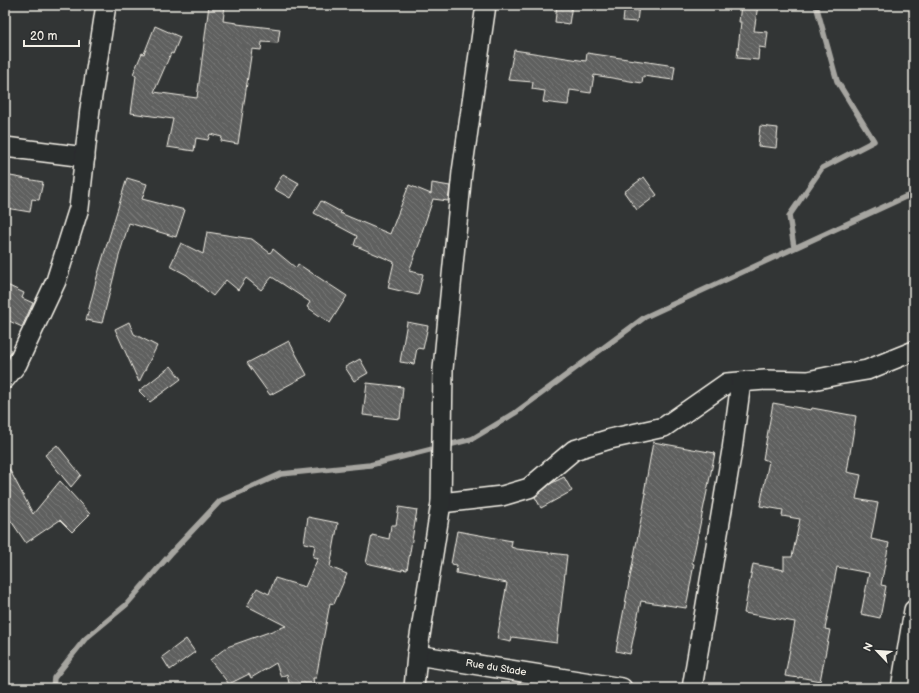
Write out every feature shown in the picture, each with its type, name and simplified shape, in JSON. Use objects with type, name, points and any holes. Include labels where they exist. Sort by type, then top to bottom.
[{"type":"street","points":[[5,379],[17,364],[56,281],[79,208],[90,109],[106,5]]},
{"type":"street","points":[[414,688],[417,655],[441,503],[443,369],[462,172],[486,5]]},
{"type":"street","points":[[5,147],[85,157]]},
{"type":"street","points":[[441,503],[502,496],[529,488],[574,450],[610,439],[664,427],[727,383],[765,380],[808,381],[867,370],[914,351]]},
{"type":"street","points":[[692,688],[742,382]]},
{"type":"street","points":[[901,688],[914,610]]},
{"type":"street","name":"Rue du Stade","points":[[417,655],[622,688]]},
{"type":"building","points":[[209,5],[225,5],[223,21],[280,29],[278,43],[262,42],[261,50],[252,49],[238,144],[221,141],[222,137],[210,134],[208,140],[196,138],[194,151],[167,147],[173,119],[131,113],[136,76],[133,74],[142,53],[144,54],[155,26],[180,37],[173,54],[171,53],[154,92],[197,98]]},
{"type":"building","points":[[557,5],[572,5],[569,24],[555,22]]},
{"type":"building","points":[[625,5],[639,5],[637,22],[623,21]]},
{"type":"building","points":[[741,5],[758,5],[754,31],[768,32],[766,48],[759,47],[758,60],[737,58],[741,22],[739,22]]},
{"type":"building","points":[[514,50],[586,61],[587,53],[675,66],[673,80],[643,76],[642,83],[594,75],[591,93],[570,90],[568,105],[543,102],[545,91],[532,89],[533,82],[508,80]]},
{"type":"building","points":[[760,126],[778,128],[776,148],[758,146]]},
{"type":"building","points":[[283,174],[299,183],[290,198],[274,189]]},
{"type":"building","points":[[5,175],[43,182],[39,200],[32,199],[30,212],[6,208],[9,192],[5,192]]},
{"type":"building","points":[[644,177],[657,195],[637,210],[624,192]]},
{"type":"building","points":[[127,178],[147,184],[142,199],[185,210],[176,237],[129,223],[102,323],[86,320],[97,277]]},
{"type":"building","points":[[432,183],[450,186],[448,201],[433,199],[420,238],[421,239],[409,271],[423,274],[418,295],[388,288],[394,262],[354,245],[357,236],[314,213],[321,201],[341,212],[340,213],[390,234],[409,185],[431,194]]},
{"type":"building","points":[[207,232],[252,239],[270,253],[273,249],[296,268],[298,264],[347,296],[330,323],[307,307],[310,302],[272,277],[261,290],[246,278],[238,290],[226,280],[213,296],[187,275],[170,266],[181,243],[203,254]]},
{"type":"building","points":[[5,284],[24,293],[22,298],[33,303],[22,327],[5,319]]},
{"type":"building","points":[[129,322],[134,334],[157,346],[139,382],[115,329]]},
{"type":"building","points":[[407,322],[428,326],[423,349],[417,348],[414,364],[400,362]]},
{"type":"building","points":[[289,341],[307,375],[270,395],[247,363]]},
{"type":"building","points":[[360,359],[368,373],[354,381],[345,367]]},
{"type":"building","points":[[171,366],[181,379],[150,402],[139,391]]},
{"type":"building","points":[[367,383],[403,387],[400,419],[363,415]]},
{"type":"building","points":[[773,403],[856,416],[847,472],[861,475],[856,499],[878,503],[871,539],[889,543],[881,585],[886,586],[880,618],[861,614],[869,573],[837,567],[825,629],[830,630],[820,681],[785,676],[795,622],[744,613],[753,564],[784,570],[784,557],[792,557],[800,519],[782,516],[783,510],[760,506],[769,461],[763,459]]},
{"type":"building","points":[[653,442],[715,453],[692,563],[694,564],[686,608],[641,601],[630,654],[616,651],[646,493],[644,493]]},
{"type":"building","points":[[57,445],[81,475],[71,487],[45,455]]},
{"type":"building","points":[[5,461],[33,514],[60,481],[90,514],[72,532],[60,520],[26,543],[5,512]]},
{"type":"building","points":[[564,477],[572,491],[541,508],[535,497],[550,484]]},
{"type":"building","points":[[399,507],[417,510],[407,570],[402,569],[402,571],[366,563],[372,535],[389,539],[391,525],[396,525]]},
{"type":"building","points":[[308,517],[338,523],[330,567],[347,574],[334,604],[330,603],[316,678],[313,678],[314,685],[290,688],[287,674],[281,677],[276,663],[251,678],[249,674],[229,684],[210,660],[227,647],[286,626],[247,606],[257,588],[269,594],[275,578],[305,587],[318,558],[313,557],[315,545],[304,543]]},
{"type":"building","points":[[457,531],[512,541],[511,547],[517,549],[567,555],[557,643],[512,637],[511,642],[497,639],[507,583],[456,573],[457,565],[451,564]]},
{"type":"building","points":[[186,639],[195,652],[170,670],[162,657]]},
{"type":"waterway","points":[[794,247],[789,216],[822,168],[874,141],[837,81],[816,5]]},
{"type":"waterway","points":[[53,688],[54,678],[85,639],[126,605],[173,551],[220,501],[281,474],[370,465],[472,439],[515,413],[645,317],[905,197],[914,195]]}]
